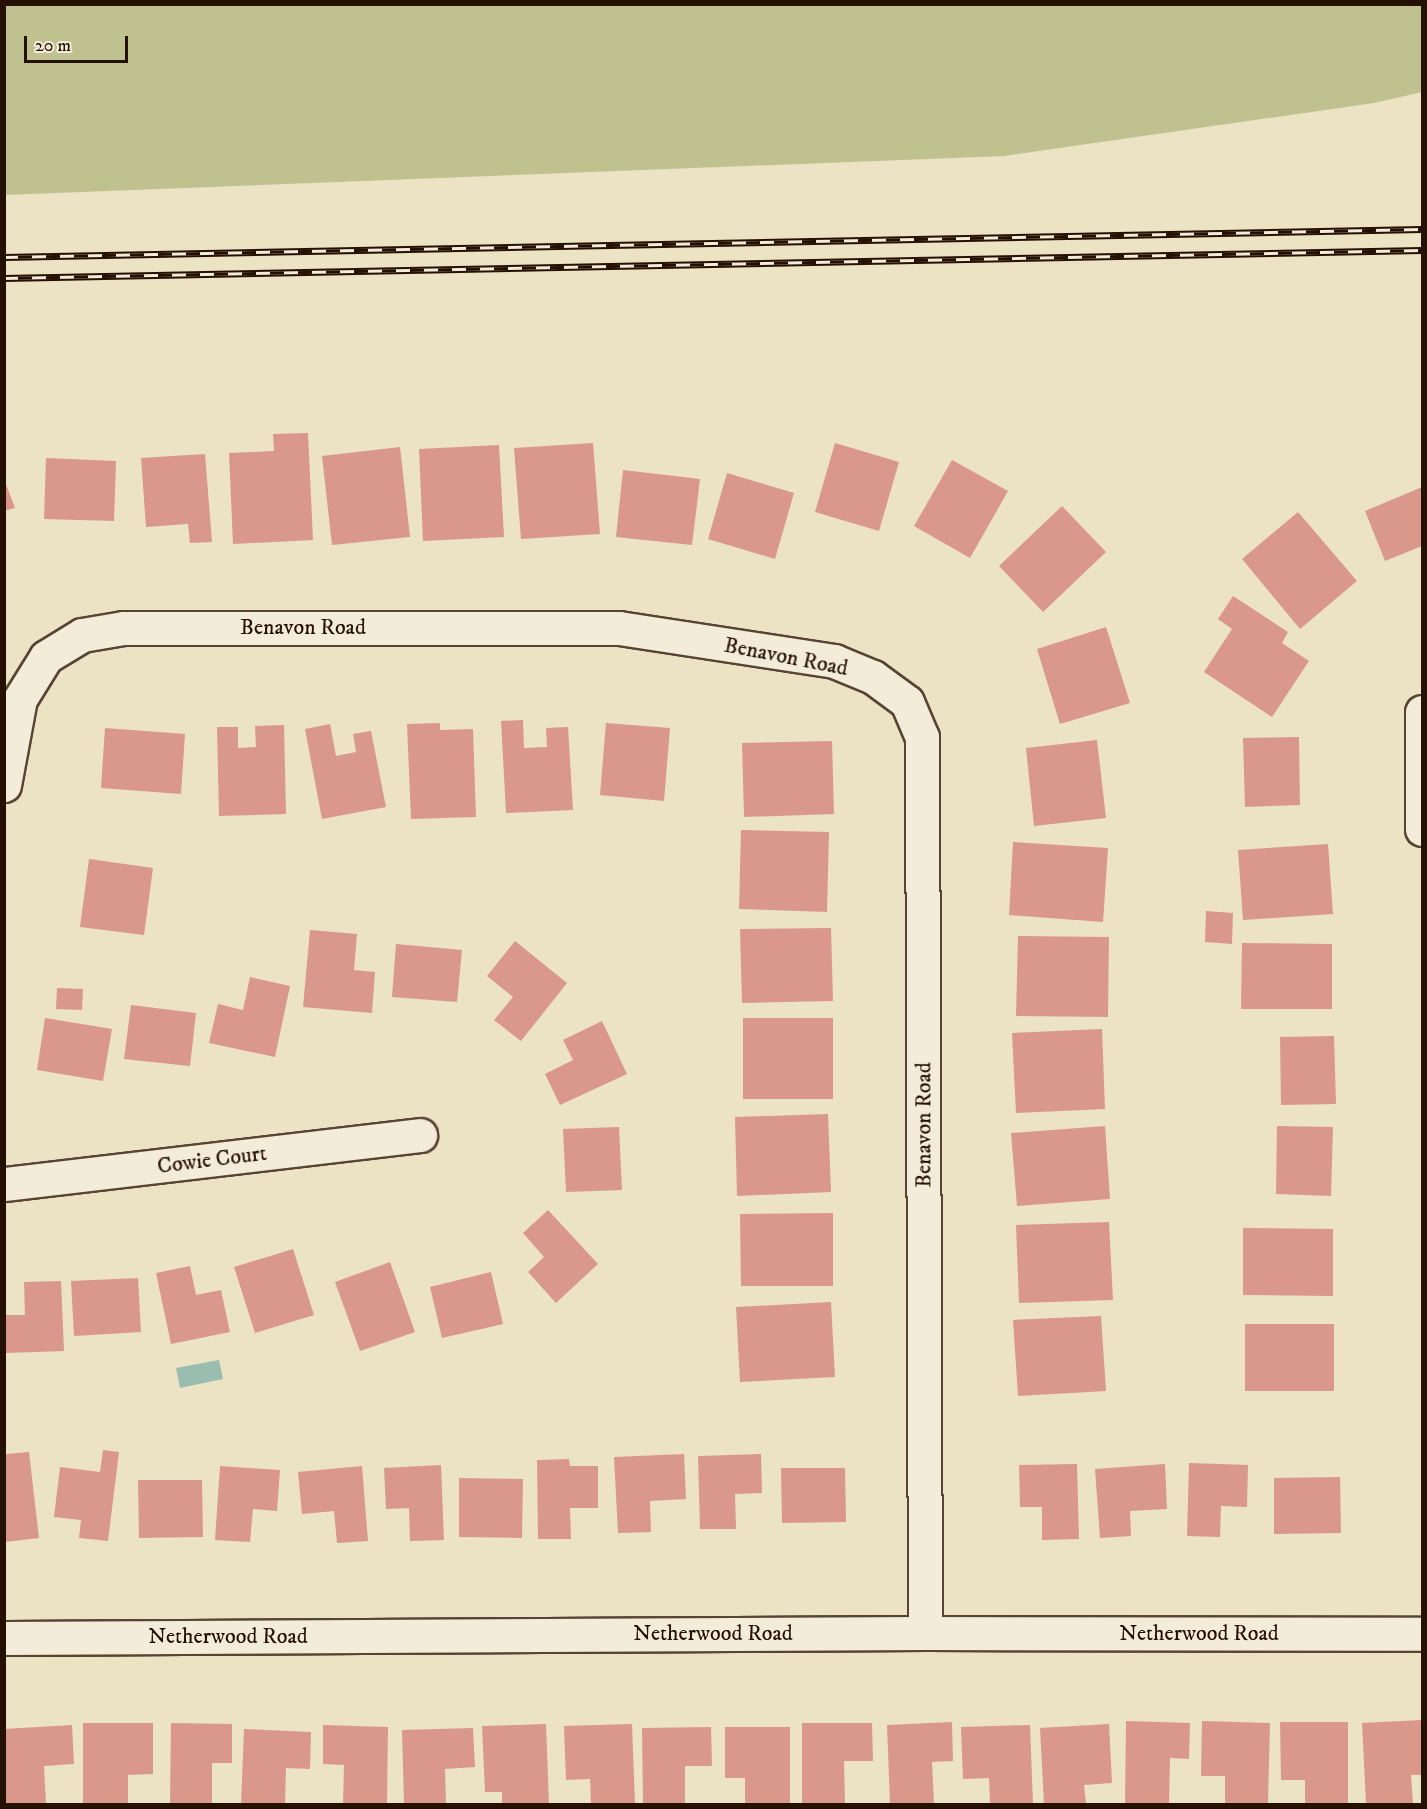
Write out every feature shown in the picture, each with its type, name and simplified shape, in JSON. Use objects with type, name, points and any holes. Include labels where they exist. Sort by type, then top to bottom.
[{"type":"street","name":"Benavon Road","points":[[4,785],[20,699],[46,657],[82,635],[123,628],[619,628],[834,662],[873,677],[907,702],[922,737],[925,1633]]},
{"type":"street","points":[[1422,712],[1422,829]]},
{"type":"street","name":"Cowie Court","points":[[4,1184],[420,1135]]},
{"type":"street","name":"Netherwood Road","points":[[4,1638],[925,1633],[1422,1634]]},
{"type":"green space","points":[[4,5],[1422,5],[1422,92],[1374,103],[1004,156],[5,195]]},
{"type":"shaded area","points":[[219,1360],[223,1379],[180,1388],[176,1368]]},
{"type":"building","points":[[308,433],[313,540],[233,544],[229,453],[274,451],[273,434]]},
{"type":"building","points":[[593,443],[600,534],[521,539],[514,448]]},
{"type":"building","points":[[835,443],[899,462],[879,531],[815,512]]},
{"type":"building","points":[[499,445],[504,537],[423,541],[419,449]]},
{"type":"building","points":[[400,447],[410,537],[332,545],[322,456]]},
{"type":"building","points":[[205,454],[212,542],[190,543],[188,524],[146,527],[141,458]]},
{"type":"building","points":[[46,458],[116,461],[114,521],[44,519]]},
{"type":"building","points":[[952,460],[1008,491],[970,558],[914,526]]},
{"type":"building","points":[[623,470],[700,479],[692,545],[616,537]]},
{"type":"building","points":[[727,473],[794,493],[775,559],[708,539]]},
{"type":"building","points":[[4,479],[15,508],[4,511]]},
{"type":"building","points":[[1422,487],[1422,546],[1385,561],[1365,511]]},
{"type":"building","points":[[1062,506],[1106,552],[1043,612],[999,566]]},
{"type":"building","points":[[1298,512],[1357,581],[1300,629],[1242,559]]},
{"type":"building","points":[[1233,596],[1288,632],[1282,643],[1309,661],[1272,717],[1204,672],[1232,629],[1218,619]]},
{"type":"building","points":[[1106,627],[1130,703],[1060,724],[1037,649]]},
{"type":"building","points":[[523,720],[524,748],[547,747],[546,728],[568,727],[573,810],[506,813],[501,721]]},
{"type":"building","points":[[440,723],[440,730],[473,729],[476,817],[411,819],[407,724]]},
{"type":"building","points":[[606,723],[670,728],[664,801],[600,795]]},
{"type":"building","points":[[330,724],[336,756],[356,752],[353,734],[371,731],[386,807],[322,819],[305,729]]},
{"type":"building","points":[[284,725],[286,814],[219,816],[217,727],[238,727],[238,748],[256,747],[255,726]]},
{"type":"building","points":[[105,728],[185,734],[181,794],[101,788]]},
{"type":"building","points":[[1299,737],[1300,805],[1245,807],[1243,738]]},
{"type":"building","points":[[1097,740],[1106,818],[1034,826],[1026,748]]},
{"type":"building","points":[[832,741],[834,814],[744,817],[742,743]]},
{"type":"building","points":[[741,830],[829,832],[827,912],[739,909]]},
{"type":"building","points":[[1013,842],[1108,848],[1103,922],[1009,915]]},
{"type":"building","points":[[1328,844],[1333,914],[1243,920],[1238,850]]},
{"type":"building","points":[[89,859],[153,868],[144,935],[80,927]]},
{"type":"building","points":[[1206,911],[1233,913],[1232,944],[1205,942]]},
{"type":"building","points":[[831,928],[833,1001],[742,1003],[740,929]]},
{"type":"building","points":[[310,930],[357,934],[354,970],[375,972],[372,1013],[303,1007]]},
{"type":"building","points":[[1018,936],[1109,937],[1108,1017],[1016,1016]]},
{"type":"building","points":[[515,941],[567,983],[521,1041],[494,1020],[513,997],[487,976]]},
{"type":"building","points":[[1242,943],[1332,944],[1332,1009],[1241,1009]]},
{"type":"building","points":[[396,944],[462,950],[457,1002],[392,997]]},
{"type":"building","points":[[250,977],[290,986],[275,1057],[209,1043],[218,1004],[243,1010]]},
{"type":"building","points":[[57,988],[83,989],[82,1010],[56,1009]]},
{"type":"building","points":[[131,1005],[196,1013],[190,1066],[124,1059]]},
{"type":"building","points":[[45,1018],[112,1029],[103,1081],[37,1070]]},
{"type":"building","points":[[743,1018],[833,1018],[833,1099],[743,1099]]},
{"type":"building","points":[[602,1021],[627,1074],[560,1105],[545,1074],[573,1060],[563,1040]]},
{"type":"building","points":[[1102,1029],[1105,1109],[1016,1113],[1012,1033]]},
{"type":"building","points":[[1334,1036],[1336,1104],[1281,1105],[1280,1037]]},
{"type":"building","points":[[828,1114],[831,1192],[737,1196],[735,1117]]},
{"type":"building","points":[[1105,1126],[1110,1199],[1017,1206],[1011,1133]]},
{"type":"building","points":[[1277,1126],[1333,1127],[1331,1196],[1276,1194]]},
{"type":"building","points":[[619,1127],[622,1190],[566,1192],[563,1129]]},
{"type":"building","points":[[548,1210],[598,1264],[556,1303],[528,1272],[544,1257],[523,1233]]},
{"type":"building","points":[[833,1213],[833,1286],[741,1286],[740,1214]]},
{"type":"building","points":[[1109,1222],[1113,1300],[1019,1303],[1016,1225]]},
{"type":"building","points":[[1243,1228],[1333,1229],[1333,1296],[1243,1295]]},
{"type":"building","points":[[293,1249],[314,1315],[255,1333],[234,1267]]},
{"type":"building","points":[[390,1262],[415,1332],[360,1351],[335,1282]]},
{"type":"building","points":[[190,1266],[196,1295],[221,1290],[230,1332],[171,1344],[156,1273]]},
{"type":"building","points":[[491,1272],[503,1324],[442,1338],[430,1287]]},
{"type":"building","points":[[138,1278],[141,1332],[74,1336],[71,1281]]},
{"type":"building","points":[[61,1281],[64,1351],[5,1353],[4,1315],[25,1315],[24,1282]]},
{"type":"building","points":[[831,1302],[835,1377],[740,1382],[736,1307]]},
{"type":"building","points":[[1101,1316],[1106,1391],[1018,1396],[1013,1320]]},
{"type":"building","points":[[1245,1324],[1334,1324],[1334,1391],[1245,1391]]},
{"type":"building","points":[[103,1450],[119,1452],[108,1541],[79,1538],[81,1520],[54,1517],[60,1467],[100,1472]]},
{"type":"building","points":[[29,1452],[39,1538],[5,1542],[6,1454]]},
{"type":"building","points":[[684,1454],[686,1499],[650,1501],[651,1532],[618,1533],[614,1457]]},
{"type":"building","points":[[761,1454],[762,1493],[735,1494],[736,1529],[700,1529],[698,1456]]},
{"type":"building","points":[[569,1459],[570,1466],[598,1466],[598,1508],[570,1508],[571,1539],[538,1539],[537,1460]]},
{"type":"building","points":[[1189,1463],[1248,1465],[1247,1507],[1221,1506],[1220,1537],[1187,1536]]},
{"type":"building","points":[[1077,1464],[1079,1539],[1042,1540],[1042,1507],[1020,1507],[1019,1465]]},
{"type":"building","points":[[1165,1464],[1167,1509],[1130,1511],[1131,1536],[1100,1538],[1095,1469]]},
{"type":"building","points":[[441,1465],[444,1540],[410,1541],[409,1508],[386,1509],[384,1468]]},
{"type":"building","points":[[220,1466],[280,1470],[277,1511],[253,1509],[250,1542],[215,1540]]},
{"type":"building","points":[[362,1466],[368,1541],[337,1543],[334,1511],[302,1514],[298,1472]]},
{"type":"building","points":[[781,1468],[845,1468],[846,1522],[782,1523]]},
{"type":"building","points":[[1340,1477],[1341,1533],[1274,1534],[1274,1478]]},
{"type":"building","points":[[459,1478],[523,1479],[522,1538],[459,1537]]},
{"type":"building","points":[[138,1480],[202,1480],[203,1537],[139,1538]]},
{"type":"building","points":[[1422,1720],[1422,1775],[1411,1775],[1413,1804],[1366,1804],[1362,1723]]},
{"type":"building","points":[[1126,1721],[1190,1723],[1189,1759],[1170,1758],[1169,1804],[1125,1804]]},
{"type":"building","points":[[1202,1721],[1270,1723],[1268,1804],[1225,1804],[1225,1776],[1201,1776]]},
{"type":"building","points":[[952,1722],[953,1761],[932,1762],[934,1804],[890,1804],[887,1725]]},
{"type":"building","points":[[1280,1722],[1348,1722],[1348,1804],[1305,1804],[1305,1780],[1281,1780]]},
{"type":"building","points":[[83,1723],[153,1723],[153,1774],[128,1775],[128,1804],[83,1804]]},
{"type":"building","points":[[171,1723],[232,1724],[232,1763],[212,1763],[212,1804],[170,1804]]},
{"type":"building","points":[[802,1723],[872,1723],[873,1761],[844,1761],[845,1804],[802,1804]]},
{"type":"building","points":[[546,1724],[549,1804],[502,1804],[502,1792],[485,1792],[482,1726]]},
{"type":"building","points":[[632,1724],[635,1804],[591,1804],[590,1779],[566,1780],[564,1726]]},
{"type":"building","points":[[1109,1724],[1112,1783],[1084,1785],[1086,1804],[1044,1804],[1040,1728]]},
{"type":"building","points":[[72,1725],[74,1764],[44,1766],[46,1804],[5,1804],[4,1729]]},
{"type":"building","points":[[323,1725],[388,1727],[387,1804],[343,1804],[344,1765],[323,1764]]},
{"type":"building","points":[[1030,1725],[1033,1804],[990,1804],[989,1778],[963,1779],[961,1727]]},
{"type":"building","points":[[711,1727],[712,1766],[685,1766],[685,1804],[643,1804],[642,1728]]},
{"type":"building","points":[[725,1727],[790,1727],[790,1804],[745,1804],[745,1778],[725,1778]]},
{"type":"building","points":[[473,1728],[475,1767],[445,1769],[446,1804],[404,1804],[402,1730]]},
{"type":"building","points":[[244,1729],[311,1732],[310,1769],[286,1768],[285,1804],[241,1804]]},
{"type":"railway","points":[[4,257],[1422,229]]},
{"type":"railway","points":[[4,278],[1422,250]]}]
